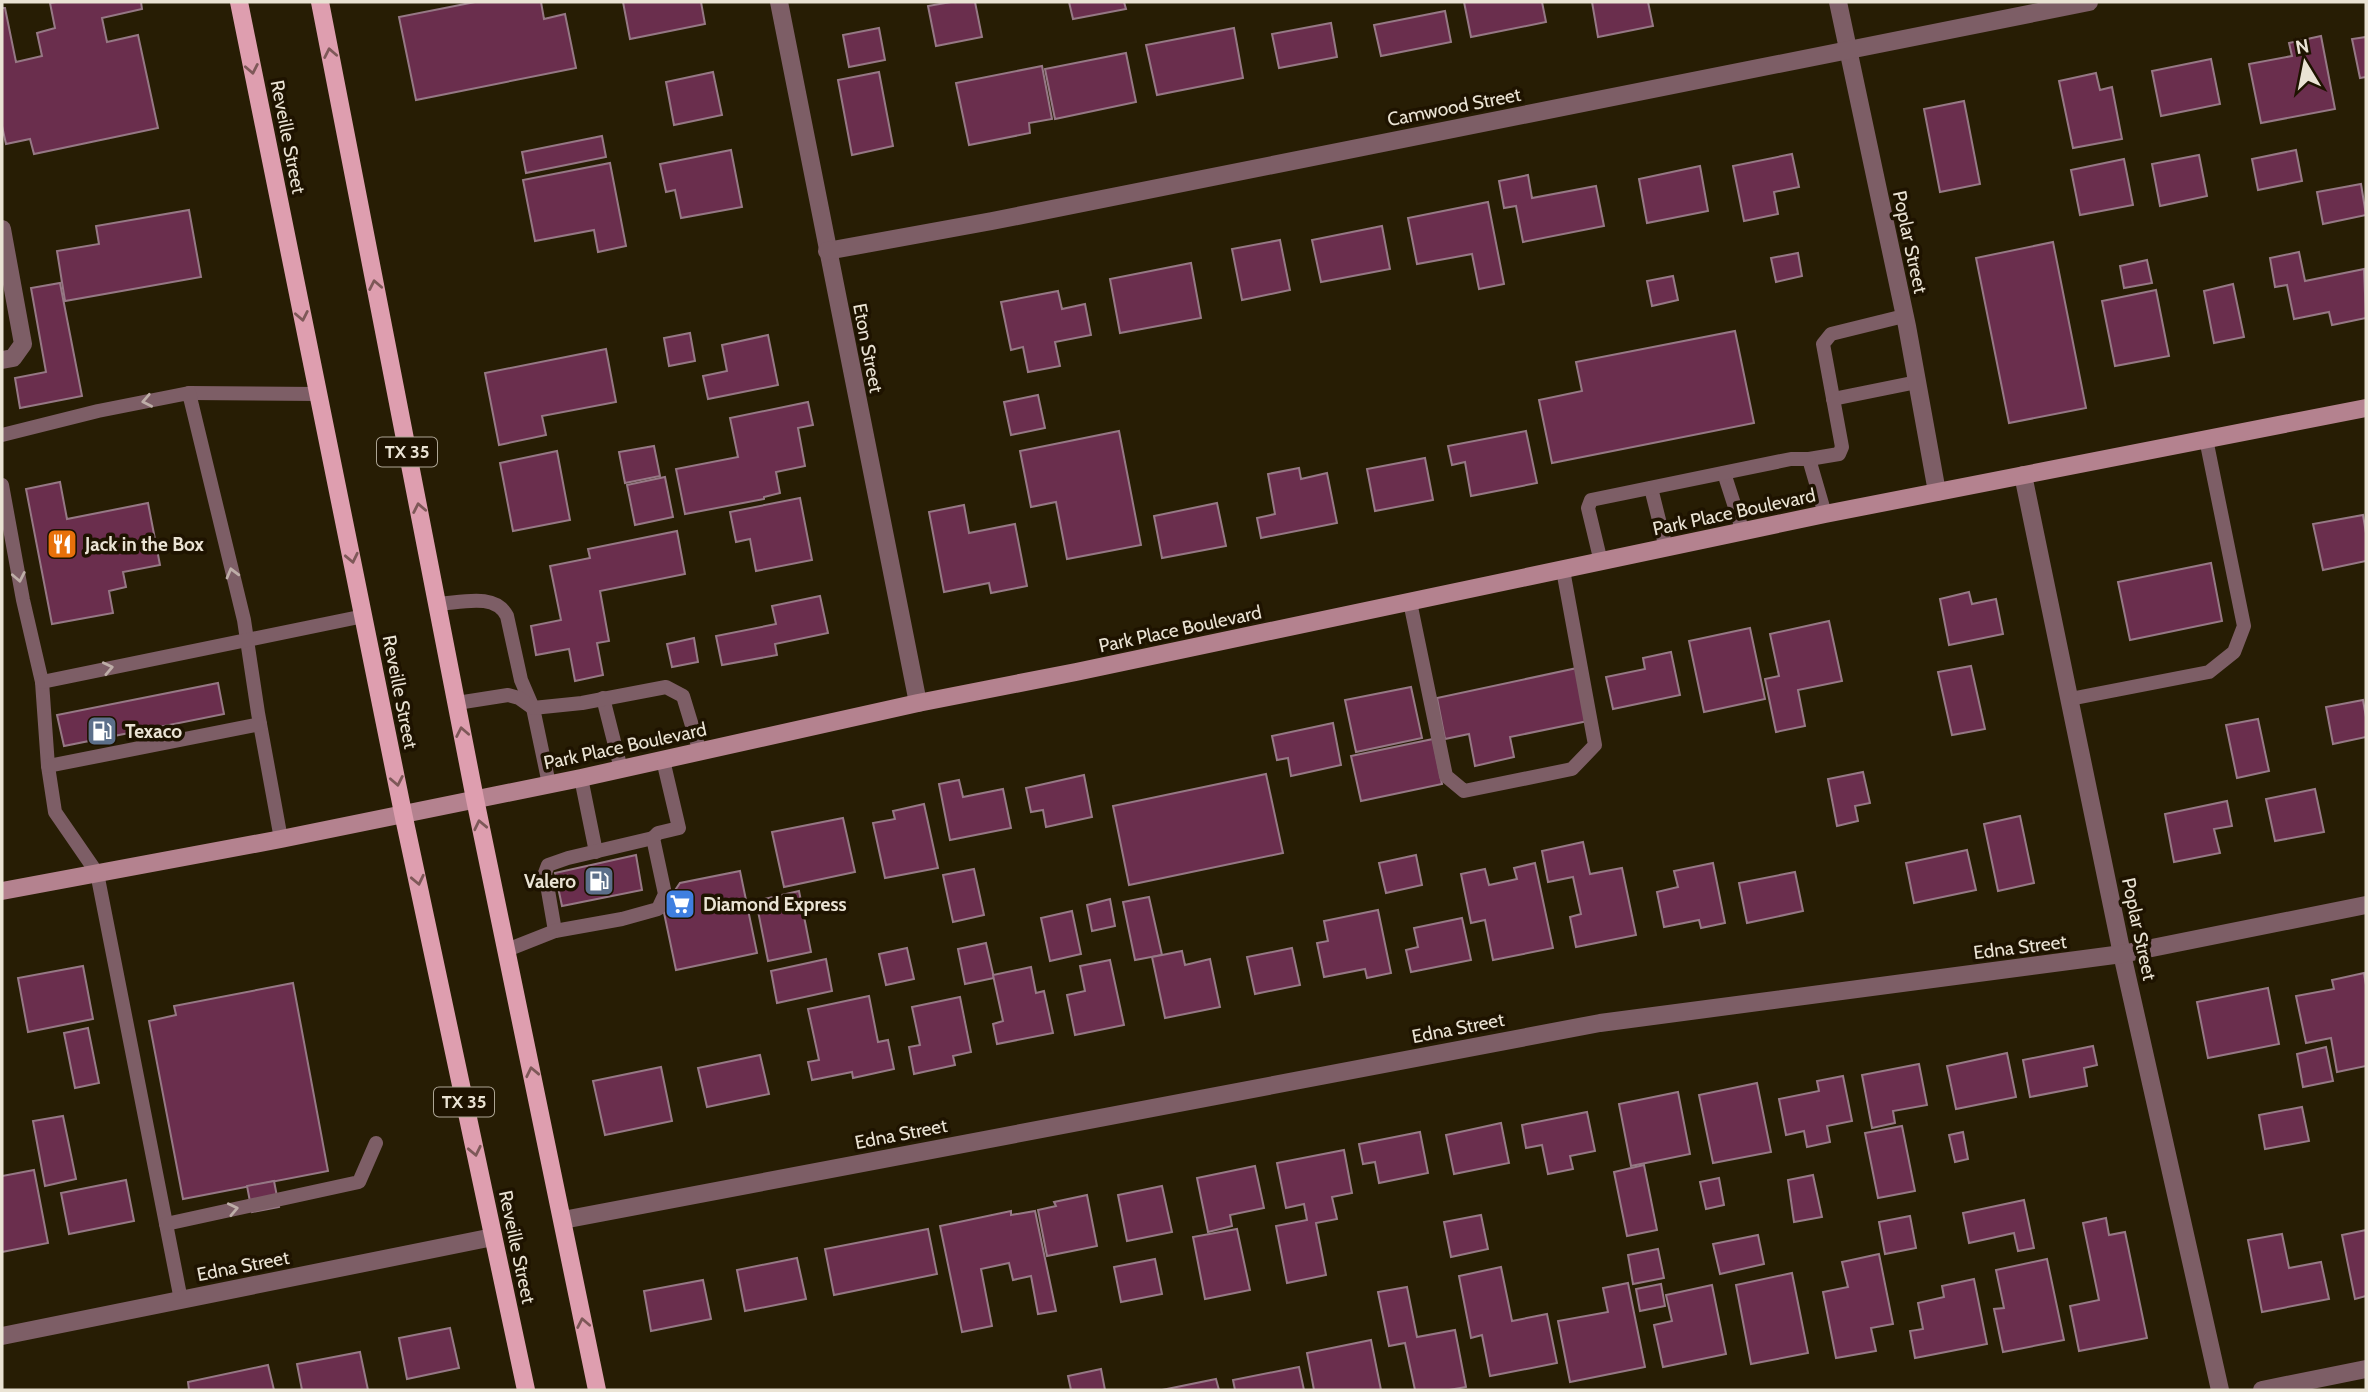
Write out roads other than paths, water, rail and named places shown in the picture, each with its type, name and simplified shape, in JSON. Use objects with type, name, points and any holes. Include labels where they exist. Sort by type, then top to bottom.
[{"type":"main road","name":"Reveille Street","points":[[239,2],[404,813],[526,1390]]},
{"type":"main road","name":"TX 35","points":[[320,2],[475,799],[597,1390]]},
{"type":"main road","name":"Park Place Boulevard","points":[[2,891],[281,839],[580,778],[918,703],[1825,514],[2366,408]]},
{"type":"street","name":"Eton Street","points":[[779,2],[918,703]]},
{"type":"street","name":"Poplar Street","points":[[1838,2],[1904,316],[1937,492]]},
{"type":"street","name":"Camwood Street","points":[[827,251],[1006,218],[2089,2]]},
{"type":"street","points":[[2,229],[23,344],[13,358],[2,360]]},
{"type":"street","name":"Poplar Street","points":[[2023,475],[2122,954],[2220,1390]]},
{"type":"street","name":"Edna Street","points":[[563,1220],[1600,1023],[2122,954],[2366,905]]},
{"type":"street","name":"Edna Street","points":[[2,1336],[493,1237]]},
{"type":"street","points":[[2262,1390],[2366,1369]]},
{"type":"lane","points":[[1601,562],[1588,508],[1591,500],[1791,459],[1839,454],[1842,447],[1823,344],[1832,334],[1904,316]]},
{"type":"lane","points":[[1833,398],[1917,382]]},
{"type":"lane","points":[[188,393],[244,620],[281,839]]},
{"type":"lane","points":[[2,435],[98,411],[188,393],[318,394]]},
{"type":"lane","points":[[2070,699],[2209,672],[2234,652],[2244,626],[2206,439]]},
{"type":"lane","points":[[1810,459],[1825,514]]},
{"type":"lane","points":[[1724,473],[1743,532]]},
{"type":"lane","points":[[2,485],[41,682],[55,812],[96,873],[181,1300]]},
{"type":"lane","points":[[1651,488],[1666,548]]},
{"type":"lane","points":[[1410,602],[1446,776],[1464,791],[1572,769],[1595,745],[1563,570]]},
{"type":"lane","points":[[437,604],[482,601],[498,603],[503,608],[521,680],[533,708],[549,784]]},
{"type":"lane","points":[[41,682],[364,616]]},
{"type":"lane","points":[[457,704],[508,695],[519,698],[533,708],[582,703],[666,687],[683,696],[700,752]]},
{"type":"lane","points":[[603,698],[621,769]]},
{"type":"lane","points":[[48,766],[260,724]]},
{"type":"lane","points":[[555,931],[545,873],[548,865],[653,838],[658,833],[679,828],[663,760]]},
{"type":"lane","points":[[580,778],[596,852]]},
{"type":"lane","points":[[507,950],[555,931],[622,919],[658,909],[664,894],[653,838]]},
{"type":"lane","points":[[166,1223],[359,1182],[376,1143]]},
{"type":"place","name":"Jack in the Box","points":[[62,544]]},
{"type":"place","name":"Texaco","points":[[102,731]]},
{"type":"place","name":"Valero","points":[[599,881]]},
{"type":"place","name":"Diamond Express","points":[[680,904]]}]
